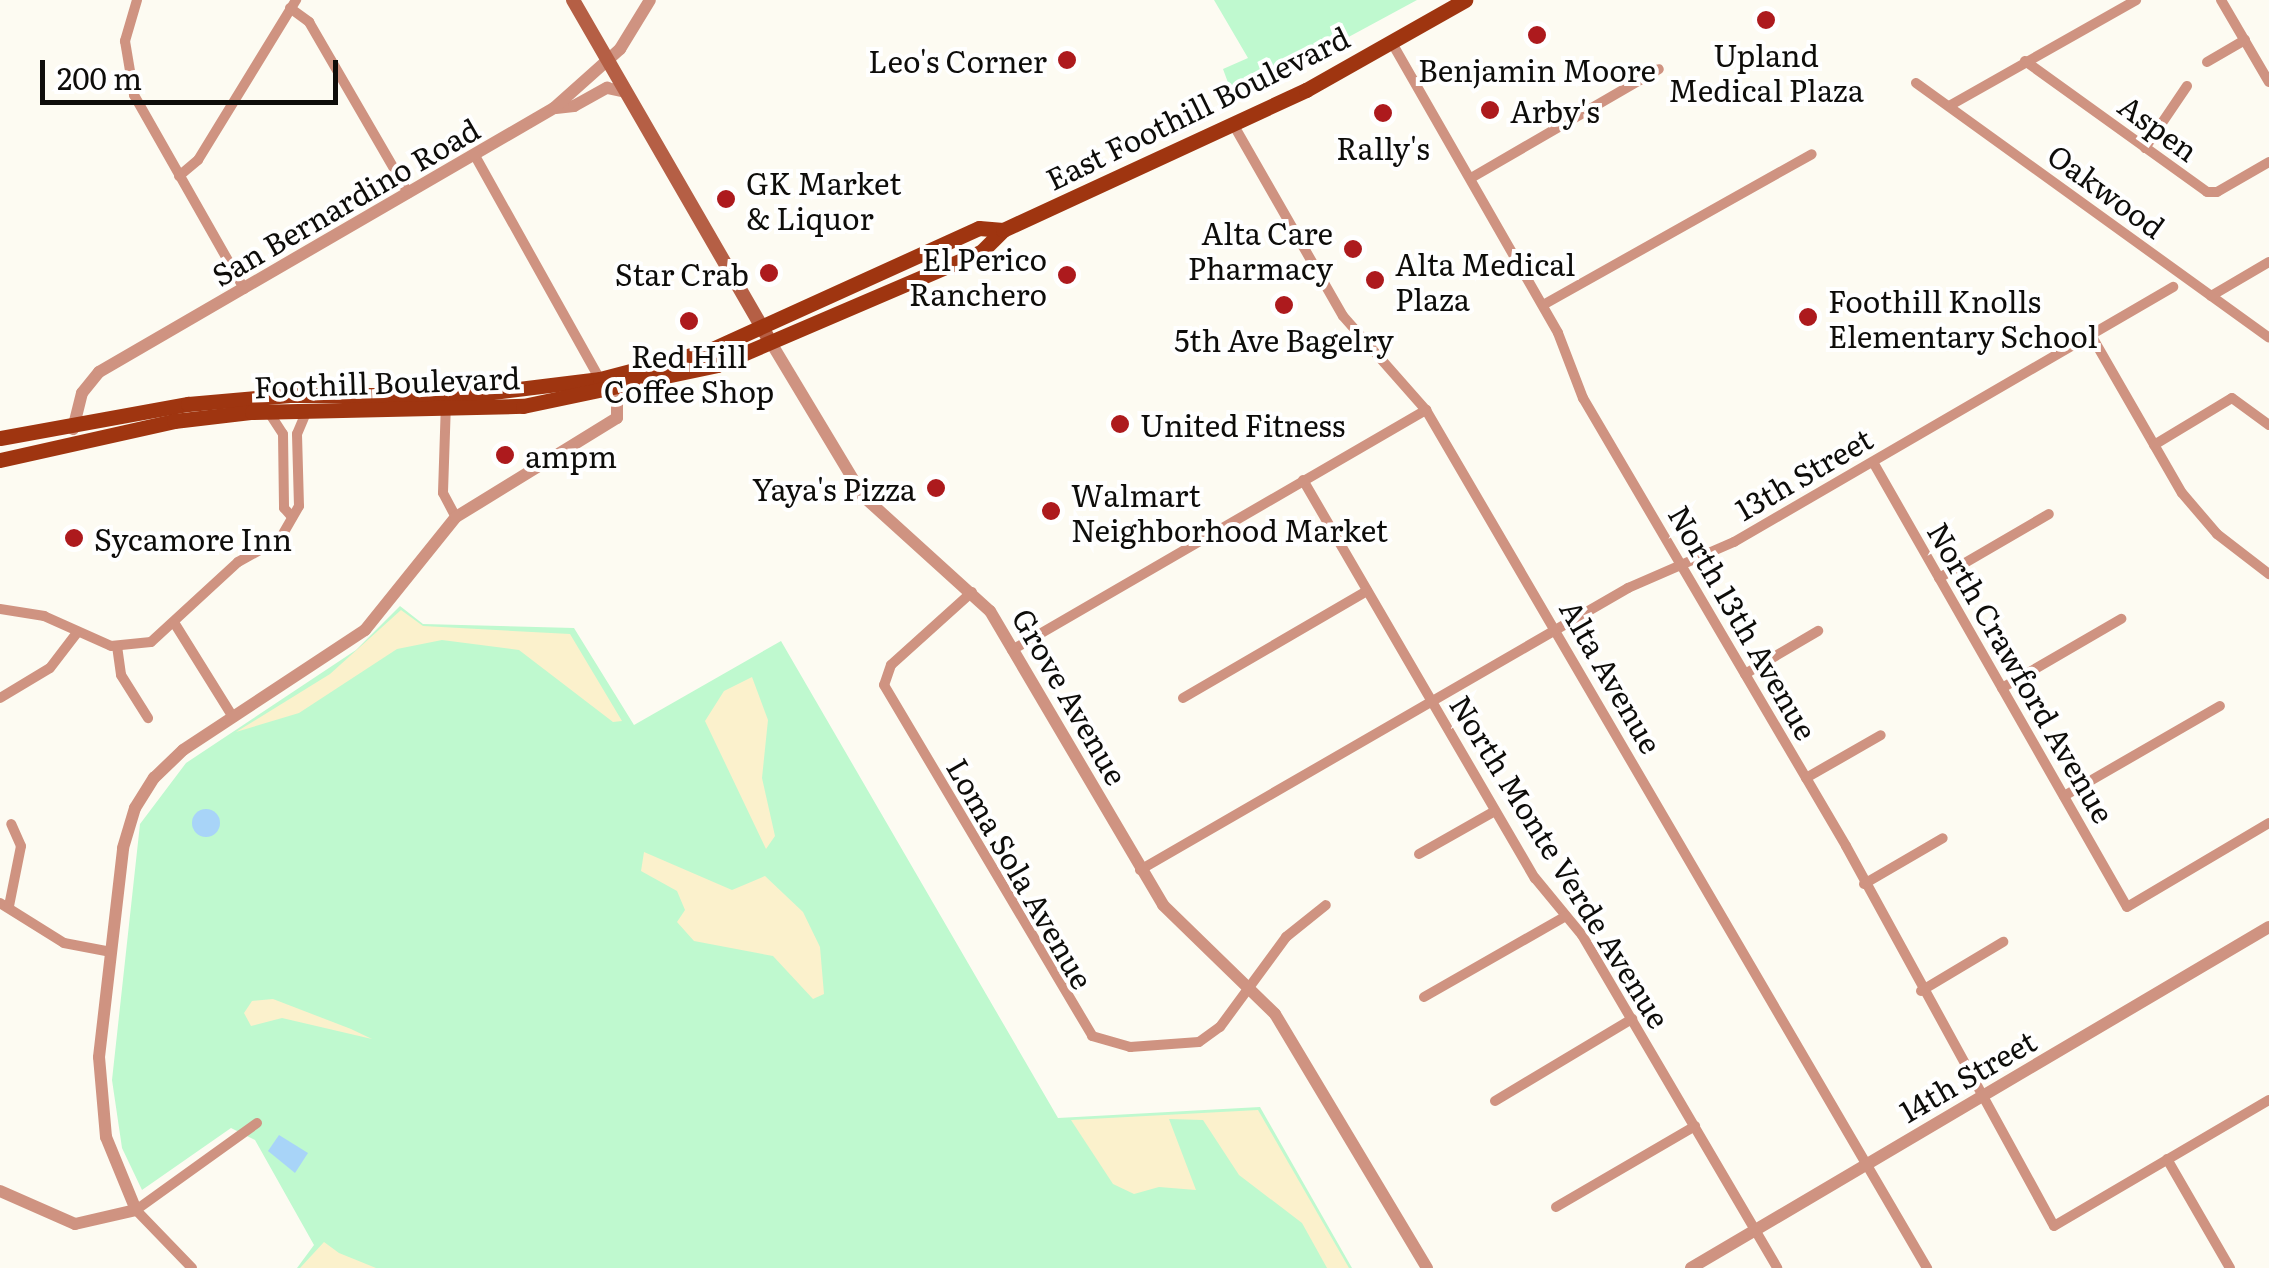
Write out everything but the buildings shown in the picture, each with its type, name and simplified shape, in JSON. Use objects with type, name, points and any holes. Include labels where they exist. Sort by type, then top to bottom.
[{"type":"main road","name":"Grove Avenue","points":[[573,0],[773,346]]},
{"type":"main road","name":"East Foothill Boulevard","points":[[773,346],[981,252],[1002,230],[1233,124],[1392,43],[1465,0]]},
{"type":"main road","name":"East Foothill Boulevard","points":[[763,328],[980,228],[1002,230]]},
{"type":"main road","name":"Foothill Boulevard","points":[[0,438],[74,422],[261,397],[446,402],[600,379],[710,350],[763,328]]},
{"type":"main road","name":"Foothill Boulevard","points":[[0,460],[71,440],[268,411],[617,391],[773,346]]},
{"type":"street","points":[[137,0],[125,41],[129,80],[244,288]]},
{"type":"street","name":"San Bernardino Road","points":[[71,440],[82,393],[99,372],[554,108],[608,62],[650,0]]},
{"type":"street","points":[[1948,106],[2136,0]]},
{"type":"street","points":[[2221,0],[2269,82]]},
{"type":"street","points":[[180,176],[198,160],[293,4],[309,22],[408,193]]},
{"type":"street","points":[[2207,62],[2244,40]]},
{"type":"street","name":"North 13th Avenue","points":[[1392,43],[1543,306],[1583,398],[1806,778],[1920,991],[2054,1226],[2167,1160]]},
{"type":"street","name":"Aspen","points":[[2025,61],[2212,193],[2269,162]]},
{"type":"street","points":[[1471,178],[1659,69]]},
{"type":"street","name":"Oakwood","points":[[1916,83],[2269,338]]},
{"type":"street","points":[[2145,148],[2187,86]]},
{"type":"street","points":[[554,108],[574,106],[607,88],[626,92]]},
{"type":"street","name":"Alta Avenue","points":[[1233,124],[1343,316],[1426,410],[1927,1268]]},
{"type":"street","points":[[474,154],[600,379]]},
{"type":"street","points":[[1543,306],[1812,154]]},
{"type":"street","points":[[2211,296],[2269,262]]},
{"type":"street","name":"13th Street","points":[[1140,870],[1556,630],[1680,562],[1734,542],[2173,287]]},
{"type":"street","points":[[2091,335],[2154,445],[2217,534],[2269,574]]},
{"type":"street","name":"Grove Avenue","points":[[773,346],[862,496],[972,592],[1012,650],[1140,870],[1182,930],[1248,988],[1295,1041],[1427,1268]]},
{"type":"street","points":[[192,1268],[136,1210],[114,1165],[101,1110],[99,1056],[123,848],[141,795],[167,762],[365,630],[456,518],[611,423],[620,412],[617,391]]},
{"type":"street","points":[[2154,445],[2232,398],[2269,426]]},
{"type":"street","points":[[446,402],[443,493],[456,518]]},
{"type":"street","points":[[0,608],[33,612],[76,634],[117,646],[150,642],[175,624],[238,562],[280,539],[292,517],[298,493],[297,434],[307,410]]},
{"type":"street","points":[[1012,650],[1426,410]]},
{"type":"street","points":[[268,411],[283,434],[284,494],[292,517]]},
{"type":"street","points":[[283,434],[297,434]]},
{"type":"street","name":"North Crawford Avenue","points":[[1873,462],[2127,907],[2269,823]]},
{"type":"street","name":"North Monte Verde Avenue","points":[[1303,480],[1495,810],[1632,1019],[1777,1268]]},
{"type":"street","points":[[284,494],[298,493]]},
{"type":"street","points":[[1939,578],[2049,514]]},
{"type":"street","points":[[1182,698],[1367,591]]},
{"type":"street","name":"Loma Sola Avenue","points":[[972,592],[891,665],[884,686],[1081,1026],[1108,1044],[1130,1048],[1200,1042],[1220,1027],[1286,937],[1326,906]]},
{"type":"street","points":[[2002,688],[2121,619]]},
{"type":"street","points":[[175,624],[233,717]]},
{"type":"street","points":[[1745,674],[1818,631]]},
{"type":"street","points":[[0,698],[50,668],[76,634]]},
{"type":"street","points":[[117,646],[122,675],[148,718]]},
{"type":"street","points":[[2064,796],[2220,706]]},
{"type":"street","points":[[1806,778],[1880,735]]},
{"type":"street","points":[[1419,854],[1495,810]]},
{"type":"street","points":[[11,824],[21,846],[4,904],[64,942],[111,952]]},
{"type":"street","points":[[1864,884],[1942,838]]},
{"type":"street","points":[[1424,998],[1566,916]]},
{"type":"street","name":"14th Street","points":[[1691,1268],[2269,927]]},
{"type":"street","points":[[1920,991],[2003,942]]},
{"type":"street","points":[[1495,1101],[1632,1019]]},
{"type":"street","points":[[2230,1268],[2167,1160],[2269,1100]]},
{"type":"street","points":[[0,1191],[75,1224],[136,1210],[257,1123]]},
{"type":"street","points":[[1556,1207],[1695,1126]]},
{"type":"green space","points":[[1214,0],[1417,0],[1234,99],[1223,69],[1248,58]]},
{"type":"green space","points":[[400,606],[423,624],[574,628],[634,725],[781,641],[1058,1118],[1260,1107],[1352,1268],[297,1268],[314,1245],[255,1140],[231,1128],[142,1190],[122,1148],[112,1080],[140,824],[186,763],[356,650]]},
{"type":"sand","points":[[401,610],[423,626],[570,634],[622,721],[613,722],[519,650],[442,640],[397,649],[299,713],[236,732],[330,674]]},
{"type":"sand","points":[[752,677],[768,720],[762,778],[775,836],[766,849],[705,721],[724,691]]},
{"type":"sand","points":[[644,852],[732,890],[765,876],[803,912],[820,947],[824,994],[813,999],[773,956],[694,941],[677,922],[685,910],[677,891],[641,871]]},
{"type":"sand","points":[[273,999],[372,1039],[282,1018],[251,1026],[244,1013],[252,1001]]},
{"type":"sand","points":[[1258,1110],[1349,1268],[1327,1268],[1302,1223],[1239,1175],[1203,1120],[1169,1119],[1196,1190],[1159,1187],[1134,1194],[1113,1184],[1071,1120]]},
{"type":"sand","points":[[324,1242],[339,1253],[376,1268],[300,1268]]},
{"type":"water","points":[[206,809],[216,813],[220,823],[216,833],[206,837],[196,833],[192,823],[196,813]]},
{"type":"water","points":[[279,1135],[308,1153],[295,1173],[268,1151]]},
{"type":"place","name":"Upland Medical Plaza","points":[[1766,20]]},
{"type":"place","name":"Benjamin Moore","points":[[1537,35]]},
{"type":"place","name":"Leo's Corner","points":[[1067,60]]},
{"type":"place","name":"Arby's","points":[[1490,110]]},
{"type":"place","name":"Rally's","points":[[1383,113]]},
{"type":"place","name":"GK Market & Liquor","points":[[726,199]]},
{"type":"place","name":"Alta Care Pharmacy","points":[[1353,249]]},
{"type":"place","name":"Star Crab","points":[[769,273]]},
{"type":"place","name":"El Perico Ranchero","points":[[1067,275]]},
{"type":"place","name":"Alta Medical Plaza","points":[[1375,280]]},
{"type":"place","name":"5th Ave Bagelry","points":[[1284,305]]},
{"type":"place","name":"Foothill Knolls Elementary School","points":[[1808,317]]},
{"type":"place","name":"Red Hill Coffee Shop","points":[[689,321]]},
{"type":"place","name":"United Fitness","points":[[1120,424]]},
{"type":"place","name":"ampm","points":[[505,455]]},
{"type":"place","name":"Yaya's Pizza","points":[[936,488]]},
{"type":"place","name":"Walmart Neighborhood Market","points":[[1051,511]]},
{"type":"place","name":"Sycamore Inn","points":[[74,538]]}]
